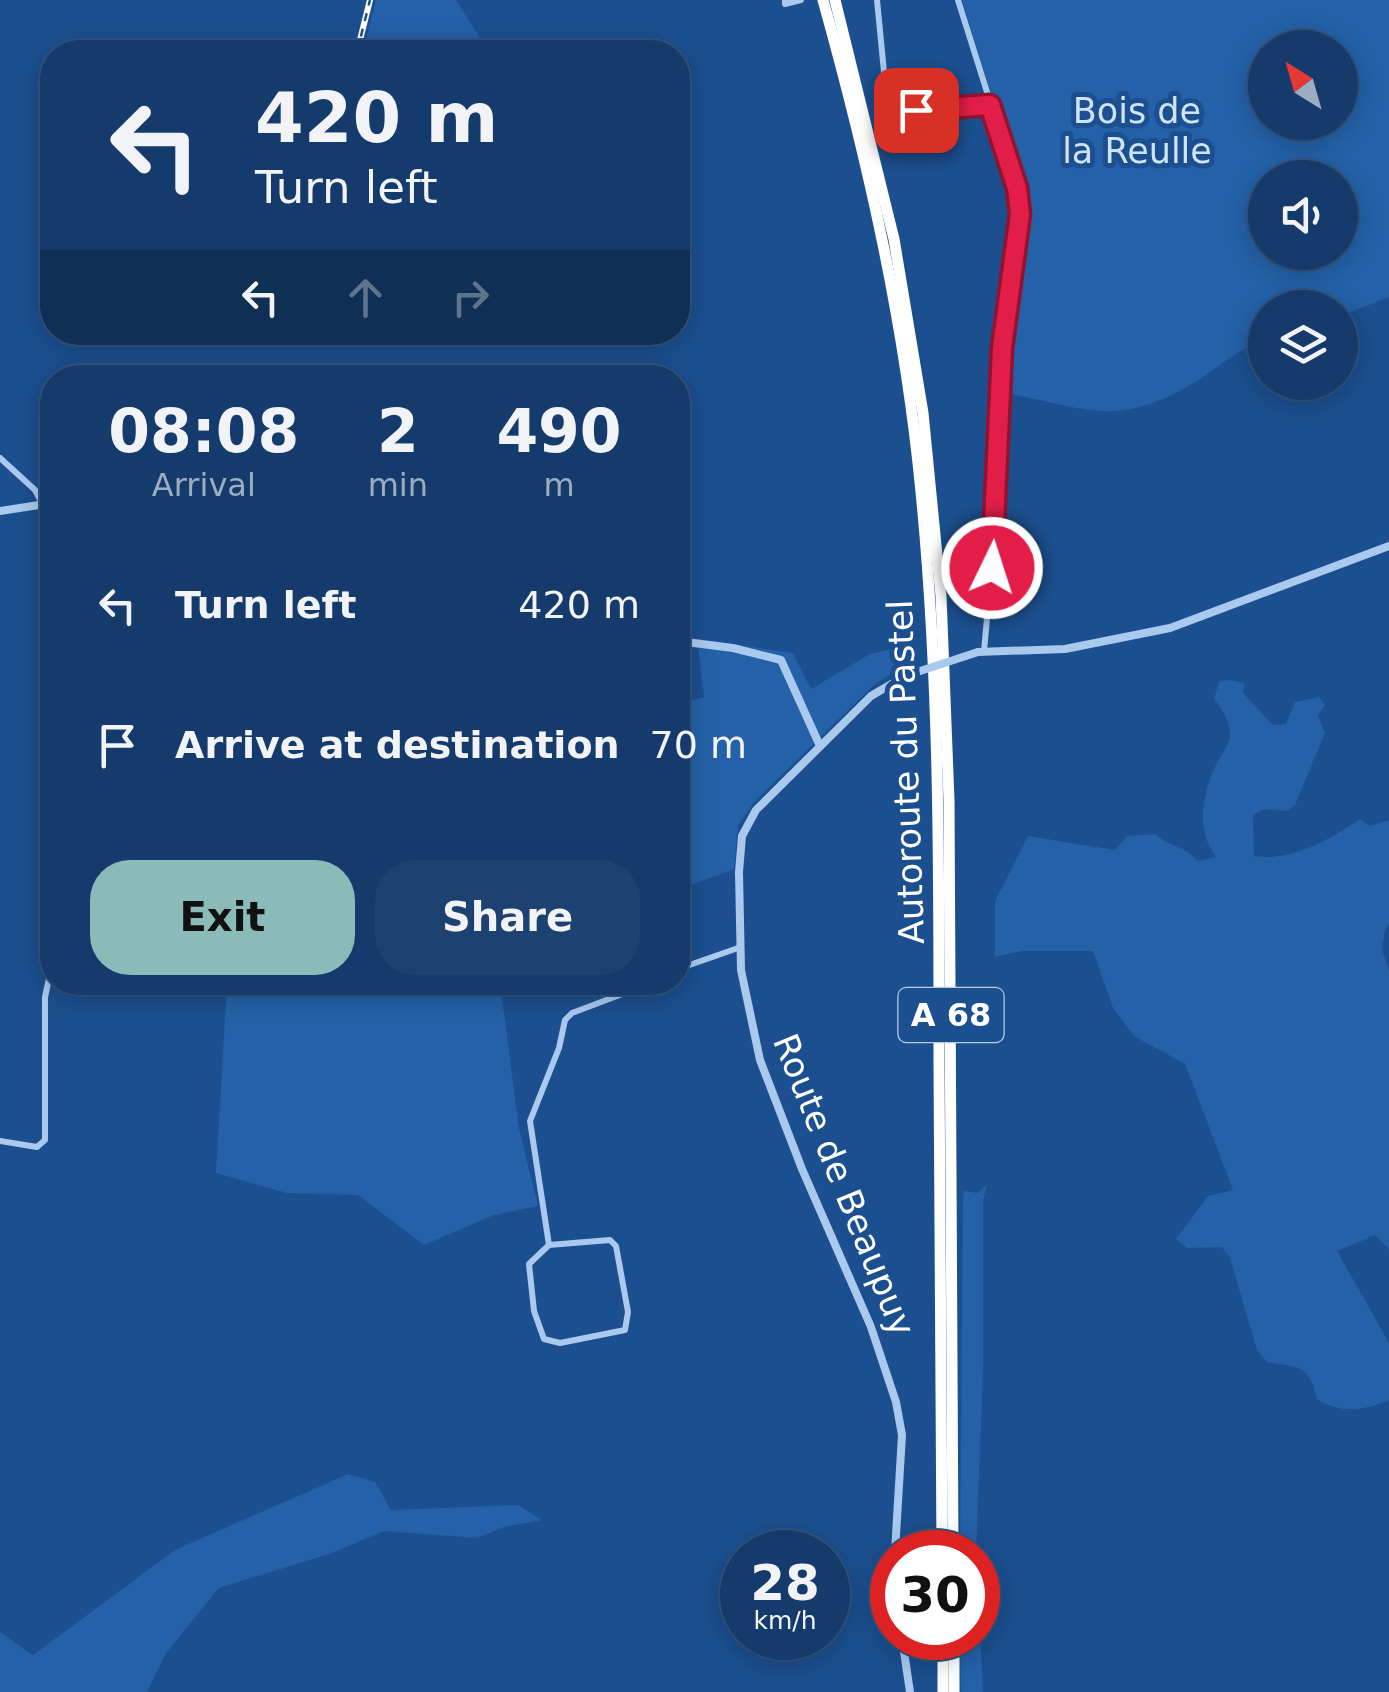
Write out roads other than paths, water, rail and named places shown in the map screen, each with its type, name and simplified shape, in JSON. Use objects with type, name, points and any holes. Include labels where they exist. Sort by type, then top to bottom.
[{"type":"highway","name":"Autoroute du Pastel","points":[[830,4],[898,325],[921,490],[930,594],[938,852],[942,1530]]},
{"type":"highway","name":"Autoroute du Pastel","points":[[830,4],[872,142],[906,305],[923,413],[941,596],[949,800],[953,1530]]},
{"type":"highway","points":[[943,1660],[943,1692]]},
{"type":"highway","points":[[954,1660],[954,1692]]},
{"type":"street","points":[[785,0],[786,4],[801,0]]},
{"type":"street","points":[[877,0],[886,82],[896,105],[916,110],[990,105]]},
{"type":"street","points":[[958,0],[1017,188],[1020,214],[1002,348],[994,543],[981,652]]},
{"type":"street","points":[[0,458],[40,495]]},
{"type":"street","points":[[0,511],[40,504]]},
{"type":"street","name":"Route de Beaupuy","points":[[897,1530],[902,1435],[896,1402],[871,1328],[808,1185],[760,1060],[746,1006],[739,872],[742,836],[756,810],[828,738],[882,687],[905,676],[981,652],[1065,649],[1200,620],[1389,546]]},
{"type":"street","points":[[690,643],[781,660],[820,746]]},
{"type":"street","points":[[809,723],[828,738]]},
{"type":"street","points":[[690,966],[741,948]]},
{"type":"street","points":[[0,1141],[37,1147],[45,1140],[46,995]]},
{"type":"street","points":[[549,1245],[530,1120],[559,1048],[565,1020],[572,1013],[620,995]]},
{"type":"street","points":[[614,1242],[628,1312],[624,1330],[560,1343],[544,1339],[534,1310],[529,1264],[549,1245],[614,1242]]},
{"type":"street","points":[[905,1660],[910,1692]]},
{"type":"railway","points":[[360,40],[370,0]]},
{"type":"park label","name":"Bois de la Reulle","points":[[1137,131]]}]
